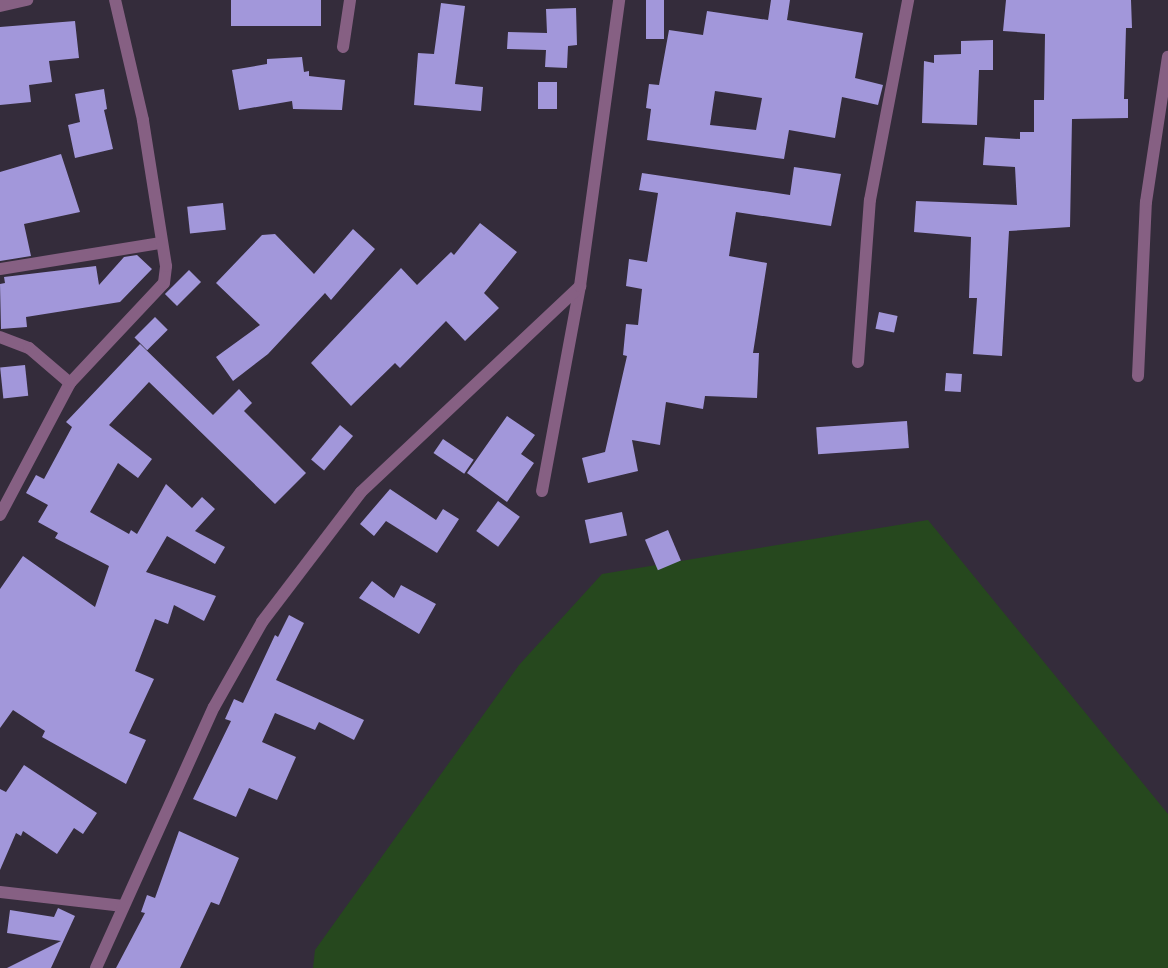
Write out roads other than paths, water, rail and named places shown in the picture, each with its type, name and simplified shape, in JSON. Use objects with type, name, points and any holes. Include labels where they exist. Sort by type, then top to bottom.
[{"type":"street","points":[[0,6],[27,0]]},
{"type":"street","points":[[0,515],[70,383],[164,283],[166,266],[143,120],[115,0]]},
{"type":"street","points":[[343,47],[350,0]]},
{"type":"street","points":[[543,491],[580,286],[619,0]]},
{"type":"street","points":[[858,362],[870,200],[908,0]]},
{"type":"street","points":[[1138,376],[1146,202],[1168,57]]},
{"type":"street","points":[[0,269],[161,243]]},
{"type":"street","points":[[96,968],[214,707],[262,622],[310,556],[392,460],[580,286]]},
{"type":"street","points":[[0,337],[29,348],[70,383]]},
{"type":"street","points":[[0,892],[123,906]]}]
